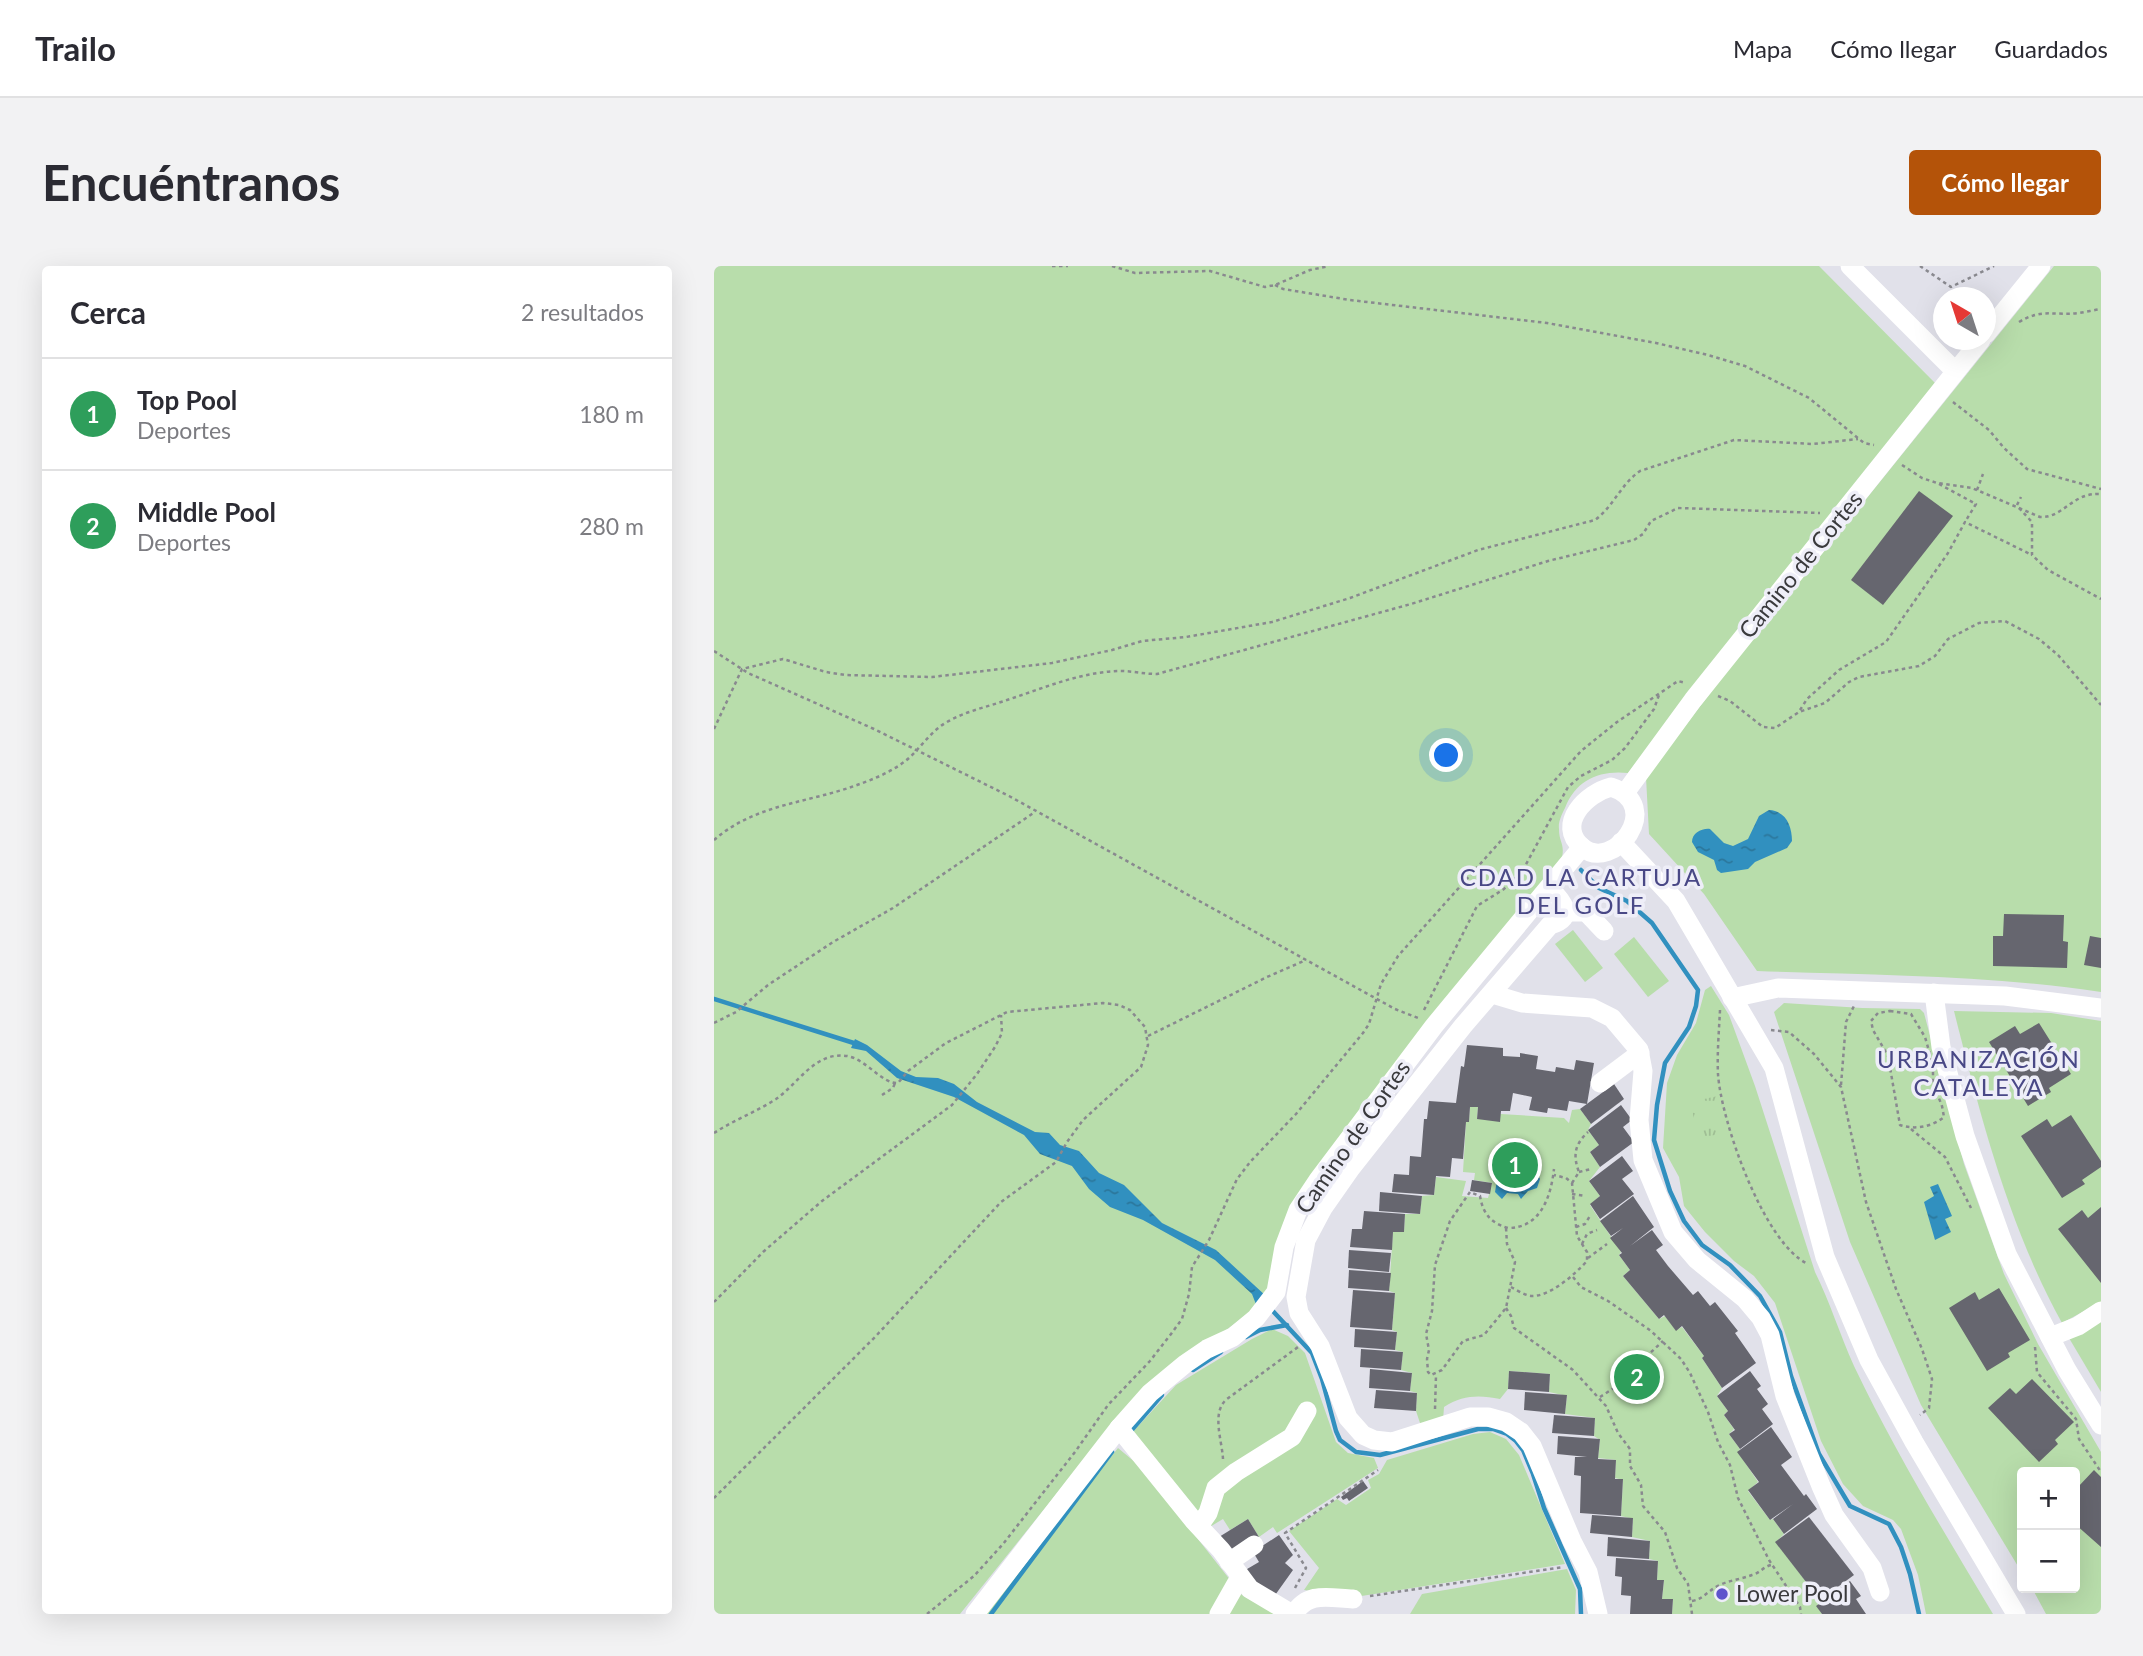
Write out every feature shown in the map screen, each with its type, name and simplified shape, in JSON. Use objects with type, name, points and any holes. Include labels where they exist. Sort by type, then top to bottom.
[{"type":"street","points":[[1850,266],[1955,371]]},
{"type":"street","points":[[1996,322],[2041,266]]},
{"type":"street","name":"Camino de Cortes","points":[[1625,793],[1693,700],[1899,458],[1955,371],[1973,350]]},
{"type":"street","points":[[1611,787],[1625,793],[1635,809],[1634,823],[1628,836],[1621,842],[1607,852],[1593,854],[1574,838],[1572,825],[1576,811],[1598,790],[1611,787]]},
{"type":"street","points":[[1621,842],[1676,901],[1774,1068],[1830,1266],[1869,1360],[1905,1427],[2016,1614]]},
{"type":"street","name":"Camino de Cortes","points":[[975,1614],[1119,1428],[1150,1393],[1206,1349],[1233,1337],[1255,1318],[1276,1292],[1284,1247],[1298,1210],[1318,1180],[1426,1023],[1556,897],[1582,847]]},
{"type":"street","points":[[1556,897],[1586,912],[1604,931]]},
{"type":"street","points":[[1556,897],[1560,921],[1550,925],[1462,1026],[1323,1208],[1306,1240],[1297,1285],[1299,1313],[1320,1346],[1354,1428],[1374,1440],[1392,1442],[1470,1417],[1489,1417],[1506,1422],[1521,1432],[1532,1446],[1588,1572],[1598,1614]]},
{"type":"street","points":[[1732,998],[1778,988],[2005,996],[2101,1008]]},
{"type":"street","points":[[1934,993],[1941,1047],[1965,1136],[2007,1254],[2067,1370],[2101,1425]]},
{"type":"street","points":[[1492,994],[1522,1003],[1592,1008],[1603,1012],[1612,1018],[1640,1053],[1643,1071],[1639,1120],[1643,1160],[1657,1199],[1673,1232],[1698,1260],[1745,1298],[1761,1318],[1772,1344],[1785,1396],[1825,1496],[1834,1515],[1872,1568],[1880,1592]]},
{"type":"street","points":[[1600,1083],[1640,1053]]},
{"type":"street","points":[[2050,1337],[2101,1311]]},
{"type":"street","points":[[1199,1526],[1208,1513],[1212,1494],[1221,1483],[1292,1437],[1307,1411]]},
{"type":"street","points":[[1119,1428],[1250,1589],[1290,1612],[1312,1598],[1353,1599]]},
{"type":"street","points":[[1229,1562],[1254,1545]]},
{"type":"street","points":[[1219,1614],[1241,1580]]},
{"type":"path","points":[[1052,266],[1068,266]]},
{"type":"path","points":[[1112,266],[1135,273],[1199,268],[1225,274],[1255,286],[1275,285],[1310,270],[1329,267]]},
{"type":"path","points":[[1920,266],[1951,286],[1994,266]]},
{"type":"path","points":[[1275,285],[1283,289],[1350,300],[1547,323],[1656,343],[1745,366],[1809,398],[1860,439],[1899,458],[1922,478],[1978,490],[2045,517],[2055,514],[2081,495],[2101,491]]},
{"type":"path","points":[[2012,326],[2029,316],[2048,312],[2077,314],[2101,309]]},
{"type":"path","points":[[1956,393],[1950,400],[1989,430],[2004,448],[2028,469],[2101,491]]},
{"type":"path","points":[[742,669],[783,659],[845,675],[932,677],[1040,665],[1142,641],[1186,637],[1272,622],[1350,598],[1478,551],[1595,520],[1640,471],[1717,444],[1734,440],[1813,444],[1860,439]]},
{"type":"path","points":[[1978,490],[1983,474]]},
{"type":"path","points":[[1799,712],[1807,699],[1839,670],[1886,642],[1948,553],[1976,504],[1937,483]]},
{"type":"path","points":[[2017,505],[2021,497]]},
{"type":"path","points":[[2017,505],[2032,522],[2032,555]]},
{"type":"path","points":[[714,840],[737,823],[758,813],[856,786],[886,773],[908,758],[945,723],[965,713],[1055,682],[1123,671],[1157,674],[1411,604],[1537,564],[1634,540],[1643,534],[1651,521],[1678,508],[1816,514],[1823,512]]},
{"type":"path","points":[[1965,522],[2032,555],[2048,570],[2101,599]]},
{"type":"path","points":[[714,651],[742,669],[916,750],[1036,811],[1395,1009],[1426,1023],[1477,906],[1504,889],[1524,868],[1568,787],[1581,776],[1612,760],[1625,748],[1654,709],[1660,694]]},
{"type":"path","points":[[714,729],[742,669]]},
{"type":"path","points":[[714,1023],[736,1012],[747,1001],[833,942],[893,908],[1036,811]]},
{"type":"path","points":[[1148,1036],[1307,960]]},
{"type":"path","points":[[1861,991],[1846,1022],[1841,1087],[1866,1202],[1896,1289],[1932,1379],[1929,1408],[1905,1427]]},
{"type":"path","points":[[1732,998],[1720,1009],[1718,1076],[1733,1147],[1756,1198],[1785,1244],[1806,1263],[1830,1266]]},
{"type":"path","points":[[714,1133],[734,1119],[777,1098],[817,1062],[830,1056],[857,1058],[889,1082],[895,1083],[946,1043],[1007,1012],[1103,1003],[1119,1005],[1139,1017],[1148,1036],[1146,1057],[1140,1067],[1109,1099],[1089,1114],[1067,1142],[1056,1162],[1001,1202],[875,1338],[714,1498]]},
{"type":"path","points":[[1890,1011],[1911,1014],[1919,1025],[1933,1065],[1933,1083],[1942,1106],[1944,1117],[1937,1123],[1911,1129],[1900,1125],[1888,1056],[1873,1030],[1871,1021],[1878,1013],[1890,1011]]},
{"type":"path","points":[[714,1302],[763,1252],[822,1201],[952,1105],[995,1047],[1002,1033],[1001,1015]]},
{"type":"path","points":[[1751,1029],[1789,1032],[1814,1054],[1841,1087]]},
{"type":"path","points":[[882,1095],[893,1088],[895,1083]]},
{"type":"path","points":[[1579,1172],[1574,1158],[1576,1149],[1580,1139],[1588,1132]]},
{"type":"path","points":[[1436,1375],[1428,1372],[1429,1350],[1426,1334],[1432,1311],[1435,1265],[1450,1221],[1470,1192],[1480,1196],[1481,1206],[1490,1220],[1506,1227],[1524,1225],[1540,1212],[1548,1199],[1553,1169]]},
{"type":"path","points":[[1588,1258],[1576,1227],[1572,1183],[1579,1172],[1591,1169]]},
{"type":"path","points":[[1553,1175],[1566,1178],[1572,1183]]},
{"type":"path","points":[[1572,1194],[1585,1196]]},
{"type":"path","points":[[1576,1227],[1581,1227],[1590,1216]]},
{"type":"path","points":[[1437,1428],[1433,1417],[1436,1407],[1436,1375],[1450,1361],[1463,1341],[1484,1335],[1506,1308],[1516,1262],[1507,1244],[1506,1227]]},
{"type":"path","points":[[1582,1244],[1585,1236],[1597,1230]]},
{"type":"path","points":[[927,1614],[974,1576],[1003,1544],[1108,1405],[1137,1376],[1171,1334],[1182,1319],[1189,1294],[1192,1267],[1209,1240]]},
{"type":"path","points":[[1511,1287],[1528,1296],[1535,1296],[1573,1278],[1588,1258],[1607,1244]]},
{"type":"path","points":[[1573,1278],[1581,1287],[1608,1301],[1663,1341],[1681,1359],[1690,1373],[1730,1465],[1738,1498],[1771,1565],[1800,1607],[1801,1614]]},
{"type":"path","points":[[1506,1308],[1514,1328],[1573,1370],[1600,1397],[1618,1433],[1629,1446],[1630,1470],[1641,1485],[1643,1506],[1665,1532],[1677,1568],[1688,1584],[1692,1614]]},
{"type":"path","points":[[1600,1397],[1614,1389],[1627,1367],[1648,1355],[1663,1341]]},
{"type":"path","points":[[1221,1483],[1223,1461],[1218,1417],[1220,1406],[1297,1347]]},
{"type":"path","points":[[1290,1612],[1306,1568],[1285,1533],[1378,1470]]},
{"type":"path","points":[[1692,1601],[1704,1598],[1708,1592],[1723,1583],[1751,1576],[1761,1568],[1771,1565]]},
{"type":"path","points":[[1353,1599],[1563,1567]]},
{"type":"green space","points":[[714,266],[1819,266],[1936,384],[1628,773],[1598,775],[1575,790],[1559,824],[1563,847],[1561,862],[1296,1200],[1266,1296],[1257,1307],[1131,1401],[960,1614],[714,1614]]},
{"type":"green space","points":[[2054,266],[2101,266],[2101,992],[1973,979],[1757,971],[1704,894],[1649,834],[1646,777],[1721,679],[1986,350],[1996,350],[1996,338]]},
{"type":"green space","points":[[1573,930],[1603,968],[1585,982],[1555,944]]},
{"type":"green space","points":[[1634,937],[1669,981],[1648,997],[1614,954]]},
{"type":"green space","points":[[1711,986],[1729,1015],[1755,1086],[1815,1272],[1854,1366],[1903,1461],[1993,1614],[1926,1614],[1918,1575],[1901,1529],[1893,1520],[1863,1506],[1843,1484],[1821,1441],[1775,1303],[1754,1276],[1734,1261],[1705,1232],[1684,1206],[1679,1177],[1663,1148],[1667,1083],[1677,1055],[1696,1023],[1705,990]]},
{"type":"green space","points":[[1784,1003],[1920,1009],[1924,1013],[1964,1164],[2004,1274],[2038,1344],[2101,1452],[2101,1614],[2046,1614],[2035,1593],[2080,1593],[2080,1467],[2017,1467],[2017,1565],[1921,1405],[1850,1242],[1774,1012]]},
{"type":"green space","points":[[1954,1011],[2051,1013],[2101,1021],[2101,1302],[2062,1323],[2026,1248],[2011,1209],[1986,1131]]},
{"type":"green space","points":[[1718,1096],[1726,1132],[1699,1139],[1690,1102]]},
{"type":"green space","points":[[1470,1107],[1478,1107],[1477,1119],[1501,1114],[1564,1118],[1569,1123],[1572,1110],[1580,1109],[1591,1124],[1588,1130],[1599,1145],[1590,1152],[1600,1167],[1589,1181],[1600,1196],[1590,1205],[1630,1270],[1623,1276],[1659,1319],[1665,1316],[1676,1330],[1682,1327],[1704,1356],[1702,1358],[1722,1388],[1717,1396],[1728,1411],[1724,1415],[1734,1429],[1729,1434],[1758,1482],[1748,1491],[1784,1534],[1776,1542],[1820,1600],[1817,1606],[1822,1614],[1672,1614],[1673,1600],[1662,1599],[1664,1581],[1657,1580],[1658,1561],[1649,1559],[1650,1541],[1632,1537],[1633,1519],[1621,1516],[1623,1480],[1615,1478],[1616,1460],[1598,1458],[1600,1440],[1594,1436],[1595,1418],[1565,1414],[1567,1396],[1549,1392],[1550,1374],[1509,1371],[1508,1389],[1500,1399],[1478,1397],[1458,1400],[1444,1407],[1443,1421],[1422,1429],[1416,1411],[1417,1393],[1410,1391],[1412,1373],[1401,1370],[1403,1352],[1395,1350],[1397,1332],[1392,1330],[1395,1293],[1389,1291],[1393,1232],[1404,1232],[1405,1214],[1420,1214],[1422,1196],[1434,1195],[1436,1177],[1466,1181],[1462,1196],[1488,1198],[1492,1183],[1474,1180],[1475,1173],[1463,1172],[1466,1122],[1469,1122]]},
{"type":"green space","points":[[2101,1321],[2101,1392],[2069,1338]]},
{"type":"green space","points":[[1272,1329],[1288,1336],[1305,1353],[1336,1442],[1348,1453],[1374,1458],[1378,1468],[1277,1533],[1273,1527],[1259,1537],[1248,1519],[1230,1530],[1223,1519],[1208,1528],[1129,1436],[1176,1385]]},
{"type":"green space","points":[[1490,1432],[1506,1439],[1519,1455],[1565,1564],[1355,1597],[1304,1590],[1319,1568],[1289,1531],[1337,1499],[1346,1505],[1371,1488],[1368,1480],[1379,1474],[1387,1460],[1473,1434]]},
{"type":"green space","points":[[1118,1448],[1142,1468],[1242,1595],[1275,1614],[986,1614]]},
{"type":"green space","points":[[1567,1569],[1576,1590],[1575,1614],[1410,1614],[1422,1594]]},
{"type":"water","points":[[1769,810],[1780,813],[1787,820],[1792,841],[1787,848],[1755,862],[1748,869],[1721,873],[1714,860],[1698,852],[1692,842],[1698,832],[1710,829],[1724,843],[1733,846],[1748,839],[1759,816]]},
{"type":"water","points":[[855,1039],[901,1071],[916,1077],[938,1078],[954,1084],[977,1102],[1035,1132],[1049,1133],[1060,1145],[1079,1151],[1099,1173],[1124,1185],[1162,1223],[1216,1250],[1266,1296],[1257,1307],[1252,1294],[1215,1260],[1143,1220],[1110,1207],[1089,1189],[1072,1166],[1040,1154],[1024,1135],[954,1097],[897,1078],[866,1051],[851,1048]]},
{"type":"water","points":[[1500,1163],[1514,1166],[1521,1173],[1536,1172],[1540,1179],[1537,1188],[1528,1191],[1521,1199],[1518,1194],[1507,1193],[1502,1199],[1495,1192]]},
{"type":"water","points":[[1938,1184],[1952,1216],[1945,1219],[1951,1232],[1935,1240],[1924,1202],[1934,1196],[1930,1187]]},
{"type":"water","points":[[1644,1363],[1655,1374],[1647,1387],[1640,1391],[1626,1390],[1622,1383]]},
{"type":"building","points":[[1919,491],[1953,516],[1883,605],[1851,580]]},
{"type":"building","points":[[2004,914],[2064,915],[2063,941],[2068,942],[2067,968],[1993,966],[1993,936],[2003,936]]},
{"type":"building","points":[[2090,936],[2101,938],[2101,968],[2084,965]]},
{"type":"building","points":[[2039,1023],[2071,1074],[2049,1088],[2051,1092],[2028,1106],[1989,1042],[2015,1026],[2020,1034]]},
{"type":"building","points":[[1467,1045],[1503,1048],[1503,1056],[1520,1057],[1520,1053],[1538,1056],[1536,1069],[1555,1072],[1556,1067],[1574,1070],[1576,1060],[1594,1063],[1587,1104],[1569,1101],[1567,1111],[1548,1108],[1547,1113],[1529,1110],[1532,1097],[1513,1093],[1510,1111],[1501,1111],[1500,1122],[1477,1119],[1478,1107],[1470,1107],[1463,1159],[1452,1158],[1450,1177],[1436,1176],[1434,1195],[1392,1192],[1394,1174],[1409,1175],[1410,1156],[1421,1157],[1424,1119],[1427,1119],[1429,1101],[1456,1103]]},
{"type":"building","points":[[1614,1084],[1624,1099],[1591,1124],[1580,1109]]},
{"type":"building","points":[[1621,1105],[1632,1120],[1623,1127],[1634,1142],[1600,1167],[1590,1152],[1599,1145],[1588,1130]]},
{"type":"building","points":[[2071,1115],[2101,1161],[2101,1167],[2082,1180],[2085,1184],[2062,1198],[2021,1136],[2047,1119],[2052,1127]]},
{"type":"building","points":[[1622,1156],[1633,1171],[1622,1179],[1634,1194],[1600,1219],[1590,1204],[1600,1196],[1589,1181]]},
{"type":"building","points":[[1472,1180],[1492,1183],[1490,1194],[1470,1191]]},
{"type":"building","points":[[1380,1192],[1422,1196],[1420,1214],[1379,1211]]},
{"type":"building","points":[[1633,1196],[1654,1227],[1630,1246],[1652,1230],[1663,1245],[1656,1250],[1668,1266],[1693,1295],[1698,1291],[1710,1306],[1715,1302],[1738,1331],[1735,1333],[1756,1363],[1722,1388],[1702,1358],[1704,1356],[1682,1326],[1676,1331],[1664,1315],[1659,1319],[1623,1276],[1630,1270],[1619,1255],[1622,1253],[1610,1238],[1623,1228],[1611,1236],[1600,1221]]},
{"type":"building","points":[[2101,1207],[2101,1283],[2058,1229],[2082,1210],[2088,1218]]},
{"type":"building","points":[[1364,1211],[1405,1214],[1404,1232],[1393,1232],[1392,1250],[1350,1247],[1352,1229],[1362,1229]]},
{"type":"building","points":[[1349,1250],[1391,1253],[1389,1272],[1348,1268]]},
{"type":"building","points":[[1349,1270],[1391,1273],[1389,1291],[1348,1288]]},
{"type":"building","points":[[1999,1288],[2030,1340],[2008,1353],[2010,1357],[1987,1371],[1949,1308],[1975,1292],[1979,1300]]},
{"type":"building","points":[[1353,1290],[1395,1293],[1392,1330],[1350,1327]]},
{"type":"building","points":[[1355,1329],[1397,1332],[1395,1350],[1354,1347]]},
{"type":"building","points":[[1361,1349],[1403,1352],[1401,1370],[1360,1367]]},
{"type":"building","points":[[1370,1369],[1412,1373],[1410,1391],[1369,1388]]},
{"type":"building","points":[[1509,1371],[1550,1374],[1549,1392],[1508,1389]]},
{"type":"building","points":[[1750,1371],[1761,1386],[1757,1389],[1768,1404],[1762,1409],[1773,1424],[1740,1449],[1729,1434],[1735,1430],[1724,1415],[1728,1411],[1717,1396]]},
{"type":"building","points":[[2032,1379],[2074,1422],[2055,1440],[2058,1444],[2039,1462],[1988,1408],[2010,1388],[2016,1394]]},
{"type":"building","points":[[1376,1390],[1417,1393],[1416,1411],[1374,1408]]},
{"type":"building","points":[[1525,1392],[1567,1395],[1565,1414],[1524,1410]]},
{"type":"building","points":[[1554,1415],[1595,1418],[1594,1436],[1552,1433]]},
{"type":"building","points":[[1771,1427],[1792,1457],[1781,1465],[1817,1509],[1784,1534],[1773,1519],[1793,1504],[1770,1520],[1748,1490],[1759,1482],[1737,1452]]},
{"type":"building","points":[[1558,1436],[1600,1439],[1598,1459],[1616,1460],[1615,1479],[1623,1479],[1621,1516],[1580,1513],[1581,1476],[1574,1475],[1575,1457],[1587,1457],[1557,1454]]},
{"type":"building","points":[[2094,1470],[2101,1477],[2101,1547],[2080,1528],[2080,1485]]},
{"type":"building","points":[[1363,1481],[1368,1488],[1349,1501],[1347,1498],[1343,1500],[1341,1497]]},
{"type":"building","points":[[1592,1515],[1633,1518],[1632,1537],[1590,1533]]},
{"type":"building","points":[[1809,1517],[1854,1575],[1820,1600],[1775,1542]]},
{"type":"building","points":[[1248,1519],[1259,1537],[1230,1554],[1219,1537]]},
{"type":"building","points":[[1279,1535],[1293,1555],[1285,1563],[1293,1570],[1273,1598],[1242,1572],[1259,1562],[1253,1552]]},
{"type":"building","points":[[1608,1537],[1650,1541],[1649,1559],[1607,1556]]},
{"type":"building","points":[[1616,1558],[1658,1561],[1657,1580],[1664,1580],[1662,1599],[1673,1599],[1672,1614],[1630,1614],[1631,1596],[1621,1595],[1622,1577],[1615,1576]]},
{"type":"building","points":[[1850,1581],[1861,1596],[1856,1599],[1866,1614],[1822,1614],[1816,1606]]},
{"type":"waterway","points":[[1581,870],[1599,888],[1627,901],[1652,923],[1698,990],[1689,1027],[1665,1063],[1657,1105],[1654,1140],[1670,1191],[1684,1221],[1702,1245],[1730,1265],[1760,1296],[1780,1332],[1791,1376],[1819,1454],[1850,1506],[1889,1524],[1901,1547],[1919,1614]]},
{"type":"waterway","points":[[714,999],[857,1044]]},
{"type":"waterway","points":[[1270,1308],[1312,1353],[1336,1431],[1340,1440],[1356,1452],[1380,1455],[1478,1429],[1493,1429],[1516,1441],[1523,1450],[1544,1508],[1580,1589],[1581,1614]]},
{"type":"waterway","points":[[1246,1337],[1260,1330],[1287,1325]]},
{"type":"waterway","points":[[1193,1370],[1221,1352]]},
{"type":"waterway","points":[[1130,1432],[1162,1395]]},
{"type":"waterway","points":[[991,1614],[1112,1452]]},
{"type":"place","name":"Top Pool","points":[[1515,1165]]},
{"type":"place","name":"Middle Pool","points":[[1637,1377]]},
{"type":"place","name":"Lower Pool","points":[[1722,1594]]},
{"type":"district","name":"CDAD LA CARTUJA DEL GOLF","points":[[1581,892]]},
{"type":"district","name":"URBANIZACIÓN CATALEYA","points":[[1979,1074]]}]
